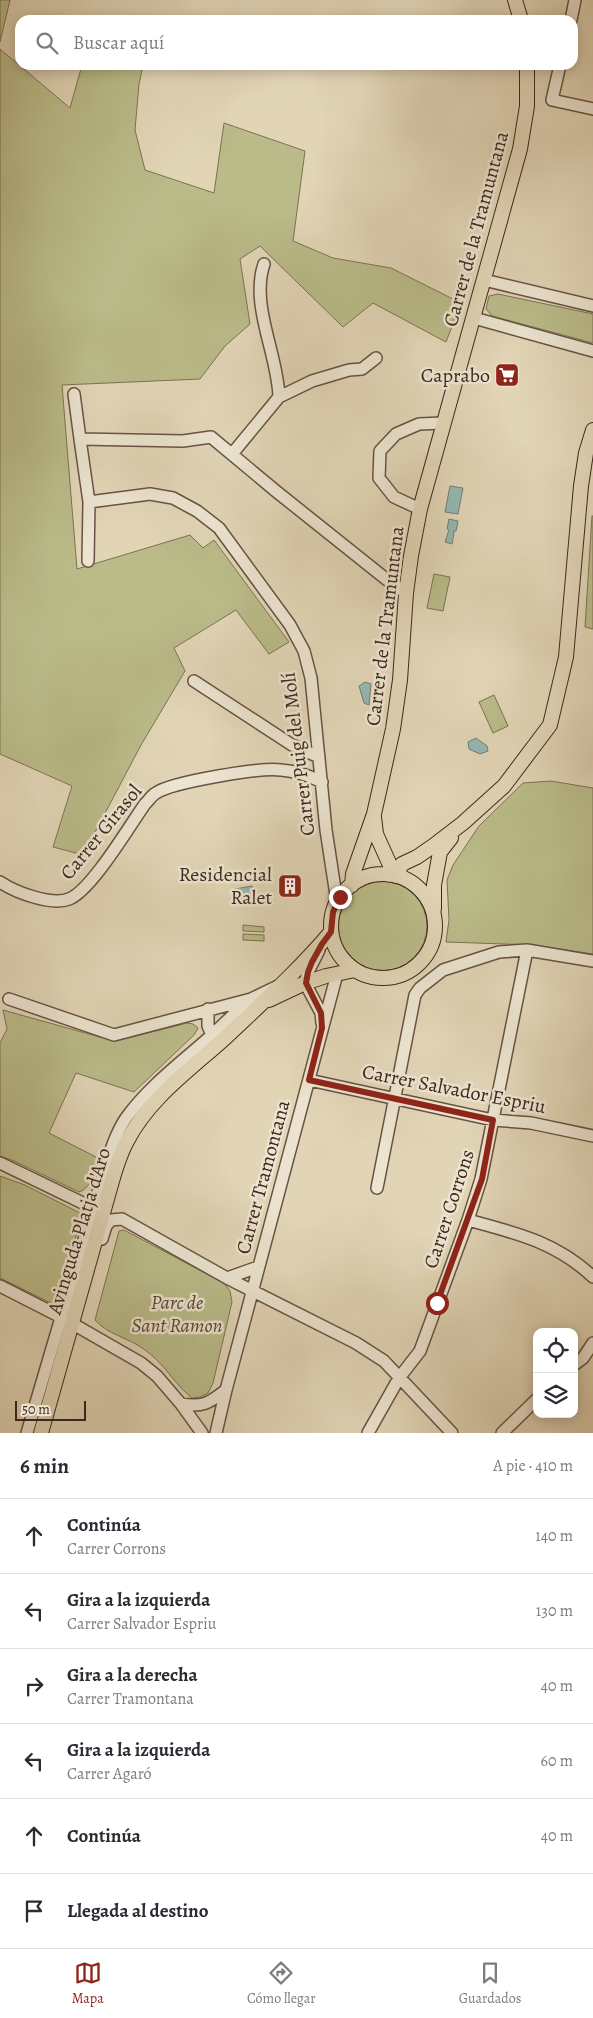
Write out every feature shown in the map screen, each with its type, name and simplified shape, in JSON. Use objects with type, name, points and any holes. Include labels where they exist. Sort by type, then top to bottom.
[{"type":"main road","points":[[515,0],[520,15]]},
{"type":"main road","points":[[522,15],[523,0]]},
{"type":"main road","name":"Carrer de la Tramuntana","points":[[351,886],[353,874],[374,814],[395,710],[400,680],[406,593],[420,509],[520,148],[527,106],[527,70]]},
{"type":"main road","points":[[393,875],[402,864],[417,857],[463,823],[504,786],[550,725],[566,657],[581,486],[586,453],[593,430]]},
{"type":"main road","name":"Carrer de la Tramuntana","points":[[374,814],[376,834],[393,875]]},
{"type":"main road","points":[[434,915],[430,903],[423,892],[410,882],[393,875],[372,876],[351,886],[337,902],[332,916],[331,932],[340,956],[355,970],[370,977],[398,976],[413,969],[421,962],[431,948],[435,932],[434,885],[440,852],[463,823]]},
{"type":"main road","points":[[385,852],[402,857],[417,857]]},
{"type":"main road","name":"Avinguda Platja d'Aro","points":[[41,1433],[66,1320],[84,1279],[120,1157],[140,1120],[157,1099],[257,1001],[280,990],[331,932]]},
{"type":"main road","points":[[280,990],[355,970]]},
{"type":"street","points":[[571,15],[575,0]]},
{"type":"street","points":[[559,70],[552,100],[593,109]]},
{"type":"street","points":[[264,264],[260,276],[261,297],[266,332],[279,381],[279,397]]},
{"type":"street","points":[[484,280],[593,306]]},
{"type":"street","points":[[474,318],[593,351]]},
{"type":"street","points":[[232,454],[279,397],[312,381],[349,370],[362,369],[376,358]]},
{"type":"street","points":[[74,394],[89,502],[88,562]]},
{"type":"street","points":[[420,509],[394,497],[379,478],[380,451],[396,434],[419,424],[443,423]]},
{"type":"street","points":[[80,439],[182,441],[211,437],[406,593]]},
{"type":"street","name":"Carrer Puig del Molí","points":[[89,502],[150,494],[173,498],[197,511],[219,528],[290,625],[304,651],[311,678],[331,873]]},
{"type":"street","points":[[194,682],[292,745],[319,757]]},
{"type":"street","name":"Carrer Girasol","points":[[0,882],[32,896],[52,902],[69,899],[84,888],[145,804],[157,792],[182,784],[258,770],[279,769],[305,773],[322,782]]},
{"type":"street","points":[[331,873],[337,881],[351,886]]},
{"type":"street","points":[[331,873],[337,902]]},
{"type":"street","points":[[322,944],[308,972],[306,983],[321,1013],[322,1028]]},
{"type":"street","points":[[377,1188],[415,995],[420,988],[443,970],[499,952],[527,950],[593,960]]},
{"type":"street","name":"Carrer Corrons","points":[[368,1433],[399,1378],[420,1351],[482,1179],[527,950]]},
{"type":"street","name":"Carrer Tramontana","points":[[216,1433],[258,1267],[337,974]]},
{"type":"street","points":[[280,990],[297,991],[313,997]]},
{"type":"street","points":[[9,999],[114,1035],[208,1010],[257,1001]]},
{"type":"street","points":[[27,1433],[66,1320],[102,1175],[125,1120],[139,1102],[212,1035],[257,1001]]},
{"type":"street","points":[[208,1010],[208,1026],[212,1035]]},
{"type":"street","name":"Carrer Salvador Espriu","points":[[309,1080],[493,1120],[531,1123],[593,1136]]},
{"type":"street","points":[[0,1163],[93,1208]]},
{"type":"street","points":[[84,1279],[93,1268],[106,1226],[111,1220],[122,1219],[227,1278],[356,1343],[384,1362],[452,1433]]},
{"type":"street","points":[[468,1220],[528,1236],[580,1265],[593,1277]]},
{"type":"street","points":[[227,1278],[258,1267]]},
{"type":"street","points":[[0,1286],[66,1320],[141,1363],[157,1376],[202,1433]]},
{"type":"street","points":[[578,1362],[593,1343]]},
{"type":"street","points":[[181,1404],[200,1406],[212,1401],[226,1390]]},
{"type":"street","points":[[502,1433],[533,1403]]},
{"type":"green space","points":[[0,0],[10,0],[0,42]]},
{"type":"green space","points":[[0,49],[15,62],[15,70],[25,70],[70,108],[81,70],[142,70],[135,130],[145,170],[214,193],[224,123],[305,151],[293,241],[333,258],[391,268],[461,303],[446,342],[373,303],[343,327],[260,246],[240,259],[250,324],[225,346],[200,379],[62,385],[77,569],[190,535],[203,548],[214,540],[289,642],[269,654],[236,610],[174,648],[185,671],[141,745],[83,855],[53,847],[72,786],[0,754]]},
{"type":"green space","points":[[498,294],[593,314],[593,343],[492,316],[486,309],[489,296]]},
{"type":"green space","points":[[593,516],[593,629],[585,627]]},
{"type":"green space","points":[[434,574],[450,577],[443,611],[427,608]]},
{"type":"green space","points":[[494,695],[508,726],[493,733],[479,702]]},
{"type":"green space","points":[[551,781],[593,788],[593,954],[534,945],[446,942],[449,920],[447,880],[453,865],[479,826],[523,783]]},
{"type":"green space","points":[[382,881],[399,885],[414,894],[423,909],[427,926],[423,943],[414,958],[399,967],[382,971],[365,967],[350,958],[341,943],[337,926],[341,909],[350,894],[365,885]]},
{"type":"green space","points":[[243,925],[264,927],[264,932],[243,931]]},
{"type":"green space","points":[[243,934],[264,935],[264,941],[243,940]]},
{"type":"green space","points":[[3,1010],[107,1039],[120,1040],[187,1023],[193,1024],[198,1028],[194,1035],[134,1092],[76,1073],[49,1133],[98,1158],[94,1173],[84,1190],[79,1192],[0,1156],[0,1043],[7,1029]]},
{"type":"green space","points":[[0,1176],[25,1185],[82,1214],[57,1306],[0,1278]]},
{"type":"green space","name":"Parc de Sant Ramon","points":[[124,1230],[224,1283],[230,1291],[232,1302],[213,1383],[208,1393],[200,1397],[192,1398],[152,1355],[106,1329],[95,1320],[119,1231]]},
{"type":"water","points":[[450,486],[463,488],[458,514],[445,512]]},
{"type":"water","points":[[449,519],[458,521],[456,531],[453,531],[452,544],[445,542],[449,530],[447,529]]},
{"type":"water","points":[[365,682],[371,684],[369,705],[364,703],[359,686]]},
{"type":"water","points":[[476,738],[487,746],[488,751],[480,754],[469,749],[468,742]]},
{"type":"water","points":[[252,886],[254,897],[237,899],[235,889]]},
{"type":"place","name":"Caprabo","points":[[507,375]]},
{"type":"place","name":"Residencial Ralet","points":[[290,886]]},
{"type":"route","points":[[340,897],[333,912],[331,932],[312,962],[306,983],[321,1013],[322,1028],[309,1080],[493,1120],[482,1179],[437,1303]]}]
